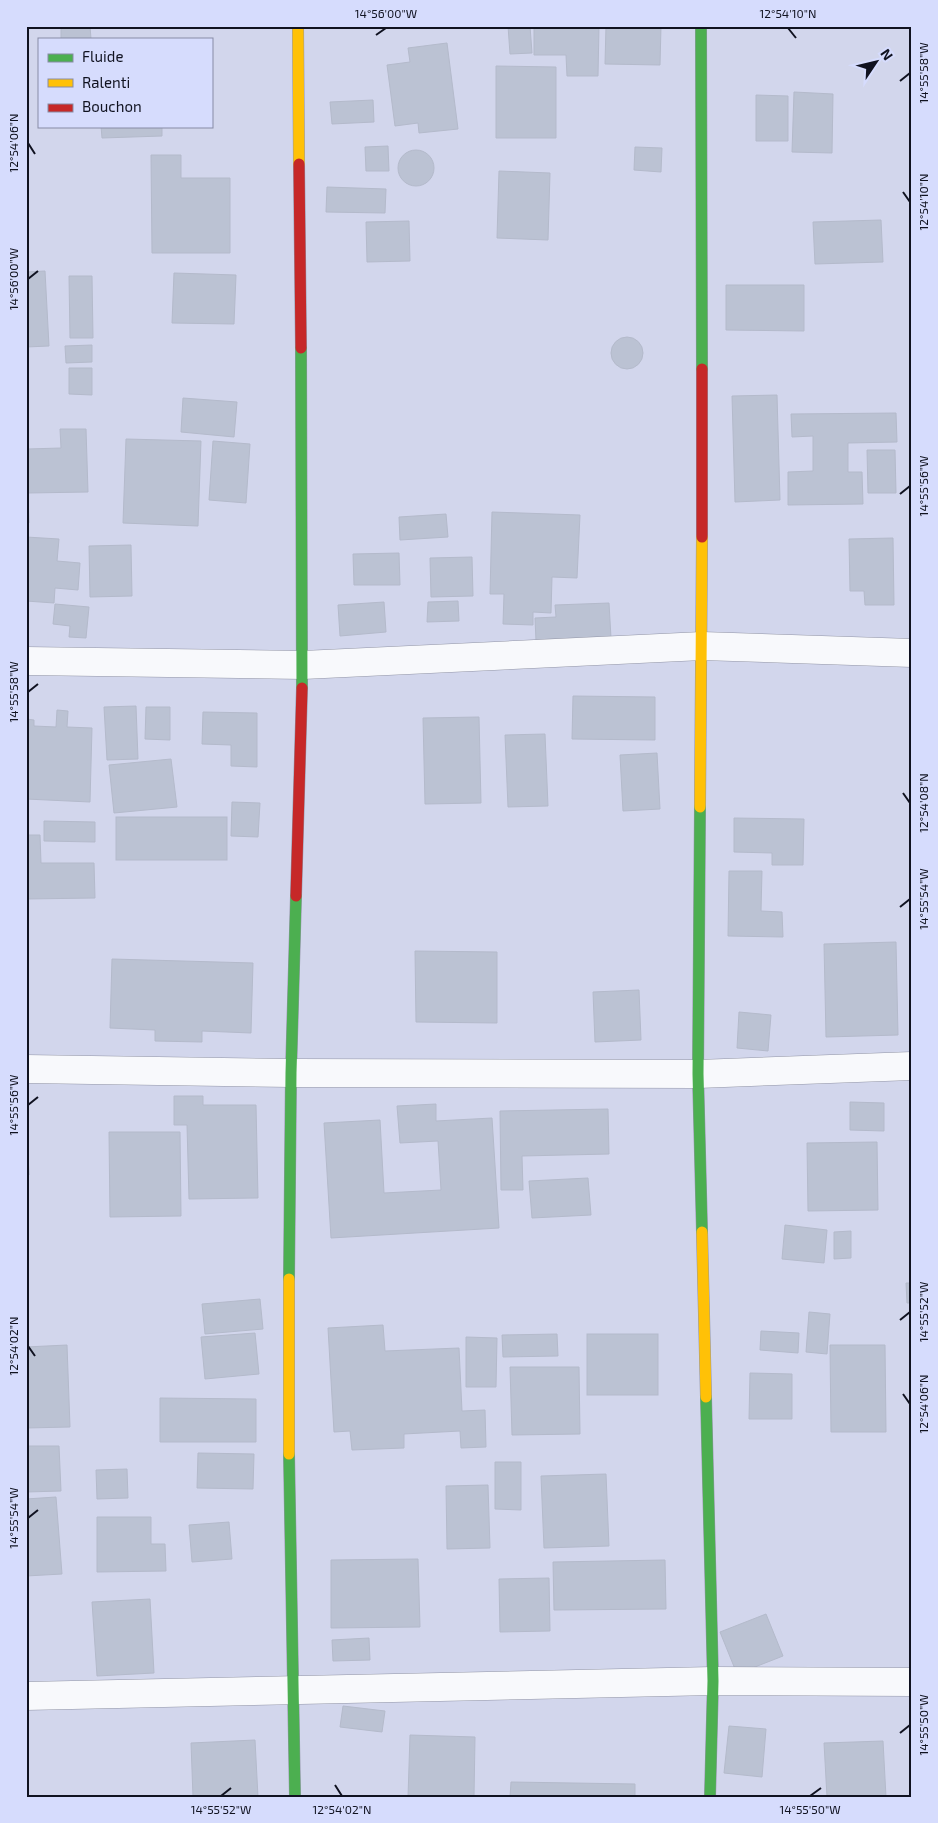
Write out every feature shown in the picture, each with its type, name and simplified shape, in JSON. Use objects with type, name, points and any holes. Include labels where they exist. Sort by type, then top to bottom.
[{"type":"street","points":[[295,1797],[288,1382],[291,1073],[303,665],[298,26]]},
{"type":"street","points":[[701,26],[702,646],[698,1074],[713,1681],[710,1797]]},
{"type":"street","points":[[26,661],[303,665],[702,646],[912,653]]},
{"type":"street","points":[[26,1069],[291,1073],[698,1074],[912,1066]]},
{"type":"street","points":[[26,1696],[713,1681],[912,1682]]},
{"type":"building","points":[[61,26],[90,26],[91,38],[61,38]]},
{"type":"building","points":[[508,26],[530,26],[532,53],[510,54]]},
{"type":"building","points":[[534,26],[599,26],[598,76],[567,76],[566,55],[534,55]]},
{"type":"building","points":[[606,26],[661,26],[660,65],[605,64]]},
{"type":"building","points":[[447,43],[458,129],[419,133],[418,123],[395,126],[387,65],[410,62],[408,48]]},
{"type":"building","points":[[496,66],[556,67],[556,138],[496,138]]},
{"type":"building","points":[[26,79],[28,79],[28,136],[26,136]]},
{"type":"building","points":[[794,92],[833,94],[832,153],[792,152]]},
{"type":"building","points":[[756,95],[788,96],[788,141],[756,141]]},
{"type":"building","points":[[373,100],[374,122],[332,124],[330,102]]},
{"type":"building","points":[[101,128],[162,128],[162,136],[102,138]]},
{"type":"building","points":[[388,146],[389,171],[366,171],[365,147]]},
{"type":"building","points":[[635,147],[662,148],[661,172],[634,170]]},
{"type":"building","points":[[416,150],[428,156],[434,168],[428,180],[416,186],[404,180],[398,168],[404,156]]},
{"type":"building","points":[[151,155],[181,155],[181,178],[230,178],[230,253],[152,253]]},
{"type":"building","points":[[499,171],[550,173],[548,240],[497,238]]},
{"type":"building","points":[[327,187],[386,189],[385,213],[326,212]]},
{"type":"building","points":[[881,220],[883,262],[815,264],[813,222]]},
{"type":"building","points":[[409,221],[410,261],[367,262],[366,222]]},
{"type":"building","points":[[45,271],[49,346],[26,347],[26,272]]},
{"type":"building","points":[[174,273],[236,275],[234,324],[172,323]]},
{"type":"building","points":[[69,276],[92,276],[93,338],[70,338]]},
{"type":"building","points":[[726,285],[804,285],[804,331],[726,330]]},
{"type":"building","points":[[627,337],[639,341],[643,353],[639,365],[627,369],[615,365],[611,353],[615,341]]},
{"type":"building","points":[[92,345],[92,362],[66,363],[65,346]]},
{"type":"building","points":[[69,368],[92,368],[92,395],[69,394]]},
{"type":"building","points":[[777,395],[780,500],[735,502],[732,396]]},
{"type":"building","points":[[183,398],[237,402],[234,437],[181,432]]},
{"type":"building","points":[[26,408],[27,449],[61,448],[60,429],[86,429],[88,492],[28,493],[29,523],[26,523]]},
{"type":"building","points":[[896,413],[897,442],[848,443],[848,472],[862,472],[863,504],[788,505],[788,472],[813,471],[813,436],[792,437],[791,414]]},
{"type":"building","points":[[126,439],[201,441],[198,526],[123,523]]},
{"type":"building","points":[[213,441],[250,444],[246,503],[209,500]]},
{"type":"building","points":[[867,450],[895,450],[896,493],[868,493]]},
{"type":"building","points":[[492,512],[580,515],[577,578],[552,577],[551,613],[533,612],[533,625],[503,624],[504,594],[490,594]]},
{"type":"building","points":[[446,514],[448,537],[400,540],[399,517]]},
{"type":"building","points":[[26,537],[59,539],[57,561],[80,563],[78,590],[55,588],[54,603],[26,601]]},
{"type":"building","points":[[893,538],[894,605],[865,605],[864,591],[850,591],[849,539]]},
{"type":"building","points":[[131,545],[132,596],[90,597],[89,546]]},
{"type":"building","points":[[399,553],[400,585],[354,585],[353,554]]},
{"type":"building","points":[[472,557],[473,596],[431,597],[430,558]]},
{"type":"building","points":[[458,601],[459,621],[427,622],[428,602]]},
{"type":"building","points":[[384,602],[386,632],[340,636],[338,605]]},
{"type":"building","points":[[609,603],[611,638],[536,641],[535,618],[556,617],[555,605]]},
{"type":"building","points":[[55,604],[89,607],[86,638],[69,637],[70,626],[53,624]]},
{"type":"building","points":[[573,696],[655,697],[655,740],[572,739]]},
{"type":"building","points":[[136,706],[138,759],[107,760],[104,707]]},
{"type":"building","points":[[146,707],[170,707],[170,740],[145,739]]},
{"type":"building","points":[[57,710],[68,711],[67,727],[92,728],[90,802],[26,799],[26,719],[34,720],[34,726],[56,727]]},
{"type":"building","points":[[203,712],[257,713],[257,767],[231,766],[231,745],[202,744]]},
{"type":"building","points":[[479,717],[481,803],[425,804],[423,718]]},
{"type":"building","points":[[545,734],[548,806],[508,807],[505,735]]},
{"type":"building","points":[[657,753],[660,809],[623,811],[620,755]]},
{"type":"building","points":[[171,759],[177,807],[114,813],[109,765]]},
{"type":"building","points":[[232,802],[260,803],[258,837],[231,836]]},
{"type":"building","points":[[116,817],[227,817],[227,860],[116,860]]},
{"type":"building","points":[[734,818],[804,819],[803,865],[772,865],[772,853],[734,852]]},
{"type":"building","points":[[44,821],[95,822],[95,842],[44,841]]},
{"type":"building","points":[[26,835],[40,835],[41,863],[94,863],[95,898],[26,899]]},
{"type":"building","points":[[729,871],[762,871],[761,911],[782,912],[783,937],[728,936]]},
{"type":"building","points":[[896,942],[898,1035],[826,1037],[824,944]]},
{"type":"building","points":[[415,951],[497,952],[497,1023],[416,1022]]},
{"type":"building","points":[[112,959],[253,963],[251,1033],[202,1031],[202,1042],[155,1041],[155,1030],[110,1028]]},
{"type":"building","points":[[639,990],[641,1040],[595,1042],[593,992]]},
{"type":"building","points":[[739,1012],[771,1015],[768,1051],[737,1048]]},
{"type":"building","points":[[174,1096],[203,1096],[203,1105],[256,1105],[258,1198],[189,1199],[187,1125],[174,1125]]},
{"type":"building","points":[[850,1102],[884,1103],[884,1131],[850,1130]]},
{"type":"building","points":[[436,1104],[436,1121],[492,1118],[499,1228],[331,1238],[324,1123],[380,1120],[384,1193],[441,1190],[438,1141],[400,1143],[397,1106]]},
{"type":"building","points":[[608,1109],[609,1154],[522,1156],[523,1190],[501,1190],[500,1111]]},
{"type":"building","points":[[26,1117],[29,1175],[26,1175]]},
{"type":"building","points":[[109,1132],[180,1132],[181,1216],[110,1217]]},
{"type":"building","points":[[877,1142],[878,1210],[808,1211],[807,1143]]},
{"type":"building","points":[[588,1178],[591,1215],[532,1218],[529,1181]]},
{"type":"building","points":[[26,1196],[28,1225],[26,1225]]},
{"type":"building","points":[[785,1225],[827,1230],[824,1263],[782,1259]]},
{"type":"building","points":[[851,1231],[851,1258],[834,1259],[834,1232]]},
{"type":"building","points":[[906,1283],[912,1283],[912,1303],[907,1303]]},
{"type":"building","points":[[260,1299],[263,1329],[205,1334],[202,1304]]},
{"type":"building","points":[[809,1312],[830,1314],[827,1354],[806,1352]]},
{"type":"building","points":[[383,1325],[385,1351],[459,1348],[462,1411],[485,1410],[486,1447],[461,1448],[460,1431],[404,1434],[404,1448],[352,1450],[350,1431],[334,1432],[328,1328]]},
{"type":"building","points":[[761,1331],[799,1333],[798,1353],[760,1350]]},
{"type":"building","points":[[255,1333],[259,1374],[205,1379],[201,1337]]},
{"type":"building","points":[[557,1334],[558,1356],[503,1357],[502,1335]]},
{"type":"building","points":[[587,1334],[658,1334],[658,1395],[587,1395]]},
{"type":"building","points":[[466,1337],[497,1338],[496,1387],[466,1387]]},
{"type":"building","points":[[67,1345],[70,1427],[26,1428],[26,1347]]},
{"type":"building","points":[[830,1345],[885,1345],[886,1432],[831,1432]]},
{"type":"building","points":[[510,1367],[579,1367],[580,1434],[512,1435]]},
{"type":"building","points":[[750,1373],[792,1374],[792,1419],[749,1419]]},
{"type":"building","points":[[160,1398],[256,1399],[256,1442],[160,1442]]},
{"type":"building","points":[[26,1446],[59,1446],[61,1491],[26,1492]]},
{"type":"building","points":[[198,1453],[254,1454],[253,1489],[197,1488]]},
{"type":"building","points":[[495,1462],[521,1462],[521,1510],[495,1509]]},
{"type":"building","points":[[127,1469],[128,1498],[97,1499],[96,1470]]},
{"type":"building","points":[[606,1474],[609,1546],[544,1548],[541,1476]]},
{"type":"building","points":[[488,1485],[490,1548],[447,1549],[446,1486]]},
{"type":"building","points":[[56,1497],[62,1574],[26,1576],[26,1499]]},
{"type":"building","points":[[97,1517],[151,1517],[151,1544],[165,1544],[166,1571],[97,1572]]},
{"type":"building","points":[[229,1522],[232,1559],[192,1562],[189,1525]]},
{"type":"building","points":[[418,1559],[420,1627],[331,1628],[331,1560]]},
{"type":"building","points":[[665,1560],[666,1609],[554,1610],[553,1562]]},
{"type":"building","points":[[549,1578],[550,1631],[500,1632],[499,1579]]},
{"type":"building","points":[[910,1596],[912,1596],[912,1656],[911,1656]]},
{"type":"building","points":[[150,1599],[154,1673],[97,1676],[92,1602]]},
{"type":"building","points":[[766,1614],[783,1656],[737,1674],[720,1632]]},
{"type":"building","points":[[369,1638],[370,1660],[333,1661],[332,1640]]},
{"type":"building","points":[[343,1706],[385,1711],[382,1732],[340,1727]]},
{"type":"building","points":[[729,1726],[766,1729],[762,1777],[724,1773]]},
{"type":"building","points":[[410,1735],[475,1737],[474,1797],[408,1797]]},
{"type":"building","points":[[255,1740],[258,1797],[193,1797],[191,1743]]},
{"type":"building","points":[[883,1741],[886,1797],[827,1797],[824,1743]]},
{"type":"building","points":[[511,1782],[635,1784],[635,1797],[510,1797]]},
{"type":"traffic: fast","points":[[701,26],[702,369]]},
{"type":"traffic: fast","points":[[301,348],[302,688]]},
{"type":"traffic: fast","points":[[700,807],[698,1074],[702,1232]]},
{"type":"traffic: fast","points":[[289,1279],[291,1073],[296,896]]},
{"type":"traffic: fast","points":[[706,1397],[713,1681],[710,1797]]},
{"type":"traffic: fast","points":[[289,1454],[295,1797]]},
{"type":"traffic: slow","points":[[298,26],[299,164]]},
{"type":"traffic: slow","points":[[700,807],[702,537]]},
{"type":"traffic: slow","points":[[702,1232],[706,1397]]},
{"type":"traffic: slow","points":[[289,1279],[289,1454]]},
{"type":"traffic: jam","points":[[299,164],[301,348]]},
{"type":"traffic: jam","points":[[702,369],[702,537]]},
{"type":"traffic: jam","points":[[296,896],[302,688]]}]
